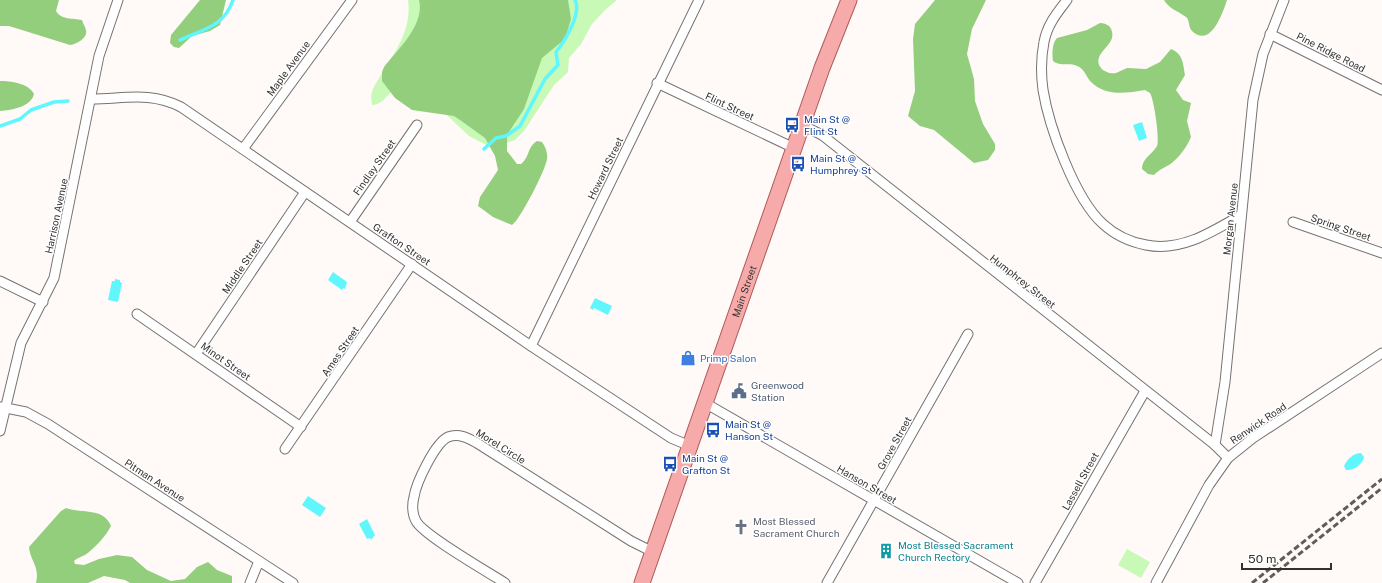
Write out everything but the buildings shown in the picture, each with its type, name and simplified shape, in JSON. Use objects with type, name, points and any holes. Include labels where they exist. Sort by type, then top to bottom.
[{"type":"main road","name":"Main Street","points":[[642,583],[802,125],[849,0]]},
{"type":"street","name":"Harrison Avenue","points":[[0,431],[3,407],[22,343],[54,278],[61,251],[99,56],[118,0]]},
{"type":"street","name":"Maple Avenue","points":[[243,149],[352,0]]},
{"type":"street","name":"Howard Street","points":[[531,346],[657,83],[699,0]]},
{"type":"street","points":[[1067,0],[1053,19],[1046,35],[1042,62],[1043,89],[1052,124],[1067,165],[1077,187],[1098,219],[1113,232],[1129,240],[1147,245],[1162,246],[1177,245],[1195,240],[1241,215]]},
{"type":"street","name":"Morgan Avenue","points":[[1215,445],[1225,382],[1252,100],[1260,62],[1284,0]]},
{"type":"street","name":"Pine Ridge Road","points":[[1270,34],[1382,90]]},
{"type":"street","name":"Flint Street","points":[[657,83],[794,148]]},
{"type":"street","name":"Grafton Street","points":[[91,99],[154,97],[166,100],[181,107],[531,346],[671,438],[690,446]]},
{"type":"street","name":"Findlay Street","points":[[350,222],[417,125]]},
{"type":"street","name":"Humphrey Street","points":[[802,125],[822,136],[1144,391],[1215,445],[1228,458]]},
{"type":"street","name":"Middle Street","points":[[196,354],[306,192]]},
{"type":"street","name":"Spring Street","points":[[1293,222],[1382,253]]},
{"type":"street","name":"Ames Street","points":[[286,449],[412,264]]},
{"type":"street","points":[[0,281],[43,302]]},
{"type":"street","name":"Minot Street","points":[[137,314],[301,427]]},
{"type":"street","name":"Grove Street","points":[[827,583],[968,334]]},
{"type":"street","name":"Renwick Road","points":[[1156,583],[1209,485],[1228,458],[1253,438],[1382,353]]},
{"type":"street","name":"Lassell Street","points":[[1035,583],[1144,391]]},
{"type":"street","name":"Hanson Street","points":[[705,403],[1018,583]]},
{"type":"street","name":"Pitman Avenue","points":[[3,407],[26,412],[48,424],[293,583]]},
{"type":"street","name":"Morel Circle","points":[[505,583],[427,533],[415,520],[413,511],[414,497],[419,480],[437,448],[449,437],[460,436],[477,443],[631,541],[653,552]]},
{"type":"street","points":[[250,583],[259,561]]},
{"type":"green space","points":[[0,0],[59,0],[56,11],[58,14],[68,18],[82,20],[86,30],[85,36],[79,42],[70,45],[9,26],[0,26]]},
{"type":"green space","points":[[200,0],[226,0],[220,25],[210,31],[192,36],[179,48],[174,47],[170,43],[171,35]]},
{"type":"green space","points":[[408,0],[617,0],[592,24],[581,44],[569,58],[568,72],[554,85],[524,131],[515,140],[492,148],[469,136],[435,104],[394,90],[382,102],[372,105],[371,96],[373,89],[398,47],[407,25],[409,13]]},
{"type":"green space","points":[[419,0],[568,0],[571,19],[565,39],[542,58],[524,109],[507,135],[507,151],[517,164],[521,164],[524,161],[532,146],[537,141],[542,142],[546,150],[547,157],[546,165],[532,194],[521,214],[512,225],[493,217],[478,206],[480,197],[498,170],[495,156],[485,138],[454,116],[412,110],[395,98],[382,81],[382,72],[384,67],[409,36],[414,27],[420,9]]},
{"type":"green space","points":[[935,0],[986,0],[972,29],[967,54],[974,79],[975,101],[983,124],[995,144],[995,150],[988,160],[974,163],[934,130],[920,126],[908,116],[915,91],[913,39],[915,24]]},
{"type":"green space","points":[[1164,0],[1227,0],[1223,12],[1215,27],[1205,35],[1199,35],[1192,31],[1187,18],[1171,8]]},
{"type":"green space","points":[[1100,23],[1109,26],[1112,33],[1110,42],[1098,60],[1101,68],[1106,72],[1116,73],[1127,68],[1146,69],[1160,62],[1171,49],[1178,53],[1182,59],[1185,75],[1176,90],[1183,100],[1191,103],[1187,121],[1191,137],[1185,149],[1176,160],[1159,170],[1154,175],[1148,174],[1142,169],[1145,159],[1155,149],[1158,143],[1155,111],[1150,93],[1145,90],[1117,93],[1103,90],[1091,82],[1080,67],[1059,64],[1053,61],[1053,46],[1057,38],[1087,30]]},
{"type":"green space","points":[[0,81],[9,81],[24,85],[34,94],[25,105],[10,110],[0,111]]},
{"type":"green space","points":[[66,508],[92,512],[103,516],[111,526],[103,538],[92,549],[74,561],[75,564],[84,565],[99,559],[117,555],[132,557],[147,570],[171,581],[185,579],[197,567],[208,562],[217,570],[232,576],[232,583],[130,583],[125,580],[104,576],[88,583],[36,583],[37,572],[29,547],[61,511]]},
{"type":"green space","points":[[1127,549],[1150,562],[1141,578],[1118,565]]},
{"type":"water","points":[[1142,122],[1147,138],[1139,141],[1133,125]]},
{"type":"water","points":[[333,272],[347,282],[345,289],[343,288],[342,290],[328,280]]},
{"type":"water","points":[[115,279],[120,280],[122,283],[118,302],[108,300],[112,281],[115,281]]},
{"type":"water","points":[[595,298],[612,306],[608,315],[594,308],[593,310],[590,308]]},
{"type":"water","points":[[1361,453],[1364,457],[1360,464],[1355,468],[1346,470],[1344,466],[1345,463],[1353,455]]},
{"type":"water","points":[[308,496],[326,508],[320,517],[302,505]]},
{"type":"water","points":[[367,519],[375,535],[371,540],[370,538],[367,539],[359,524]]},
{"type":"waterway","points":[[180,40],[205,30],[218,22],[229,9],[233,0]]},
{"type":"waterway","points":[[484,149],[496,138],[506,136],[520,126],[545,79],[558,65],[556,52],[572,27],[577,6],[575,0]]},
{"type":"waterway","points":[[0,126],[20,119],[31,110],[54,102],[68,101]]},
{"type":"railway","points":[[1252,583],[1382,479]]},
{"type":"railway","points":[[1263,583],[1382,488]]},
{"type":"place","name":"Main St @ Flint St","points":[[792,125]]},
{"type":"place","name":"Main St @ Humphrey St","points":[[798,164]]},
{"type":"place","name":"Primp Salon","points":[[688,358]]},
{"type":"place","name":"Greenwood Station","points":[[739,391]]},
{"type":"place","name":"Main St @ Hanson St","points":[[713,430]]},
{"type":"place","name":"Main St @ Grafton St","points":[[670,464]]},
{"type":"place","name":"Most Blessed Sacrament Church","points":[[741,527]]},
{"type":"place","name":"Most Blessed Sacrament Church Rectory","points":[[886,551]]}]
